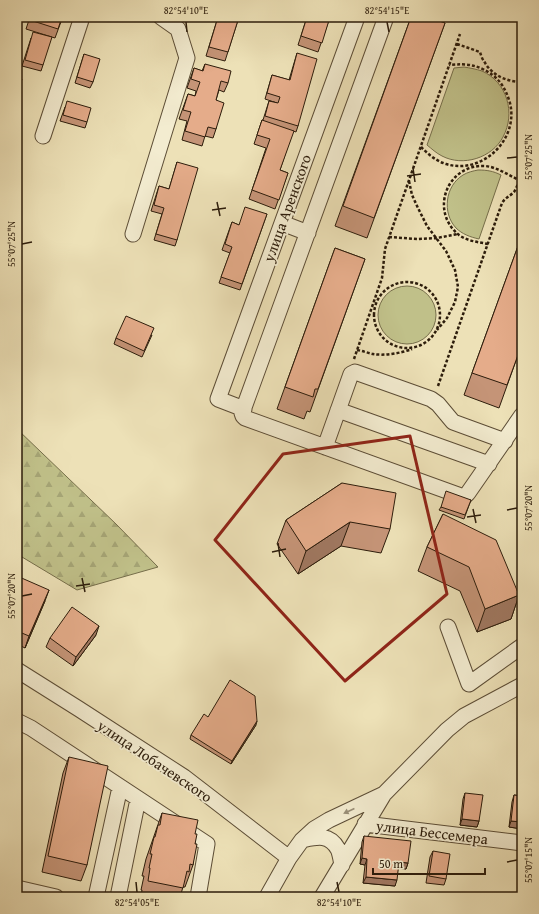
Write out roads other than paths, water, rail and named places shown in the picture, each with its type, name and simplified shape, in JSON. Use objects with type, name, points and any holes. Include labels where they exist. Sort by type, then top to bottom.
[{"type":"street","points":[[43,136],[82,17]]},
{"type":"street","points":[[133,234],[187,58],[178,29],[161,17]]},
{"type":"street","name":"улица Аренского","points":[[244,409],[218,399],[357,17]]},
{"type":"street","points":[[386,17],[242,416],[460,496],[465,496],[468,494],[522,416]]},
{"type":"street","points":[[282,224],[308,233]]},
{"type":"street","points":[[325,447],[353,372],[433,400],[454,422],[504,441]]},
{"type":"street","points":[[338,410],[489,464]]},
{"type":"street","points":[[448,627],[469,684],[522,646]]},
{"type":"street","name":"улица Лобачевского","points":[[17,670],[184,777],[289,858]]},
{"type":"street","points":[[322,897],[384,794],[447,730],[464,716],[522,685]]},
{"type":"street","points":[[17,721],[31,728],[207,844],[198,897]]},
{"type":"street","points":[[96,897],[120,787]]},
{"type":"street","points":[[267,897],[289,858],[302,840],[314,829],[329,820],[384,794]]},
{"type":"street","points":[[118,897],[138,799]]},
{"type":"street","name":"улица Бессемера","points":[[365,824],[522,843]]},
{"type":"street","points":[[302,840],[318,836],[330,839],[339,849],[342,865]]},
{"type":"street","points":[[17,888],[56,897]]}]
